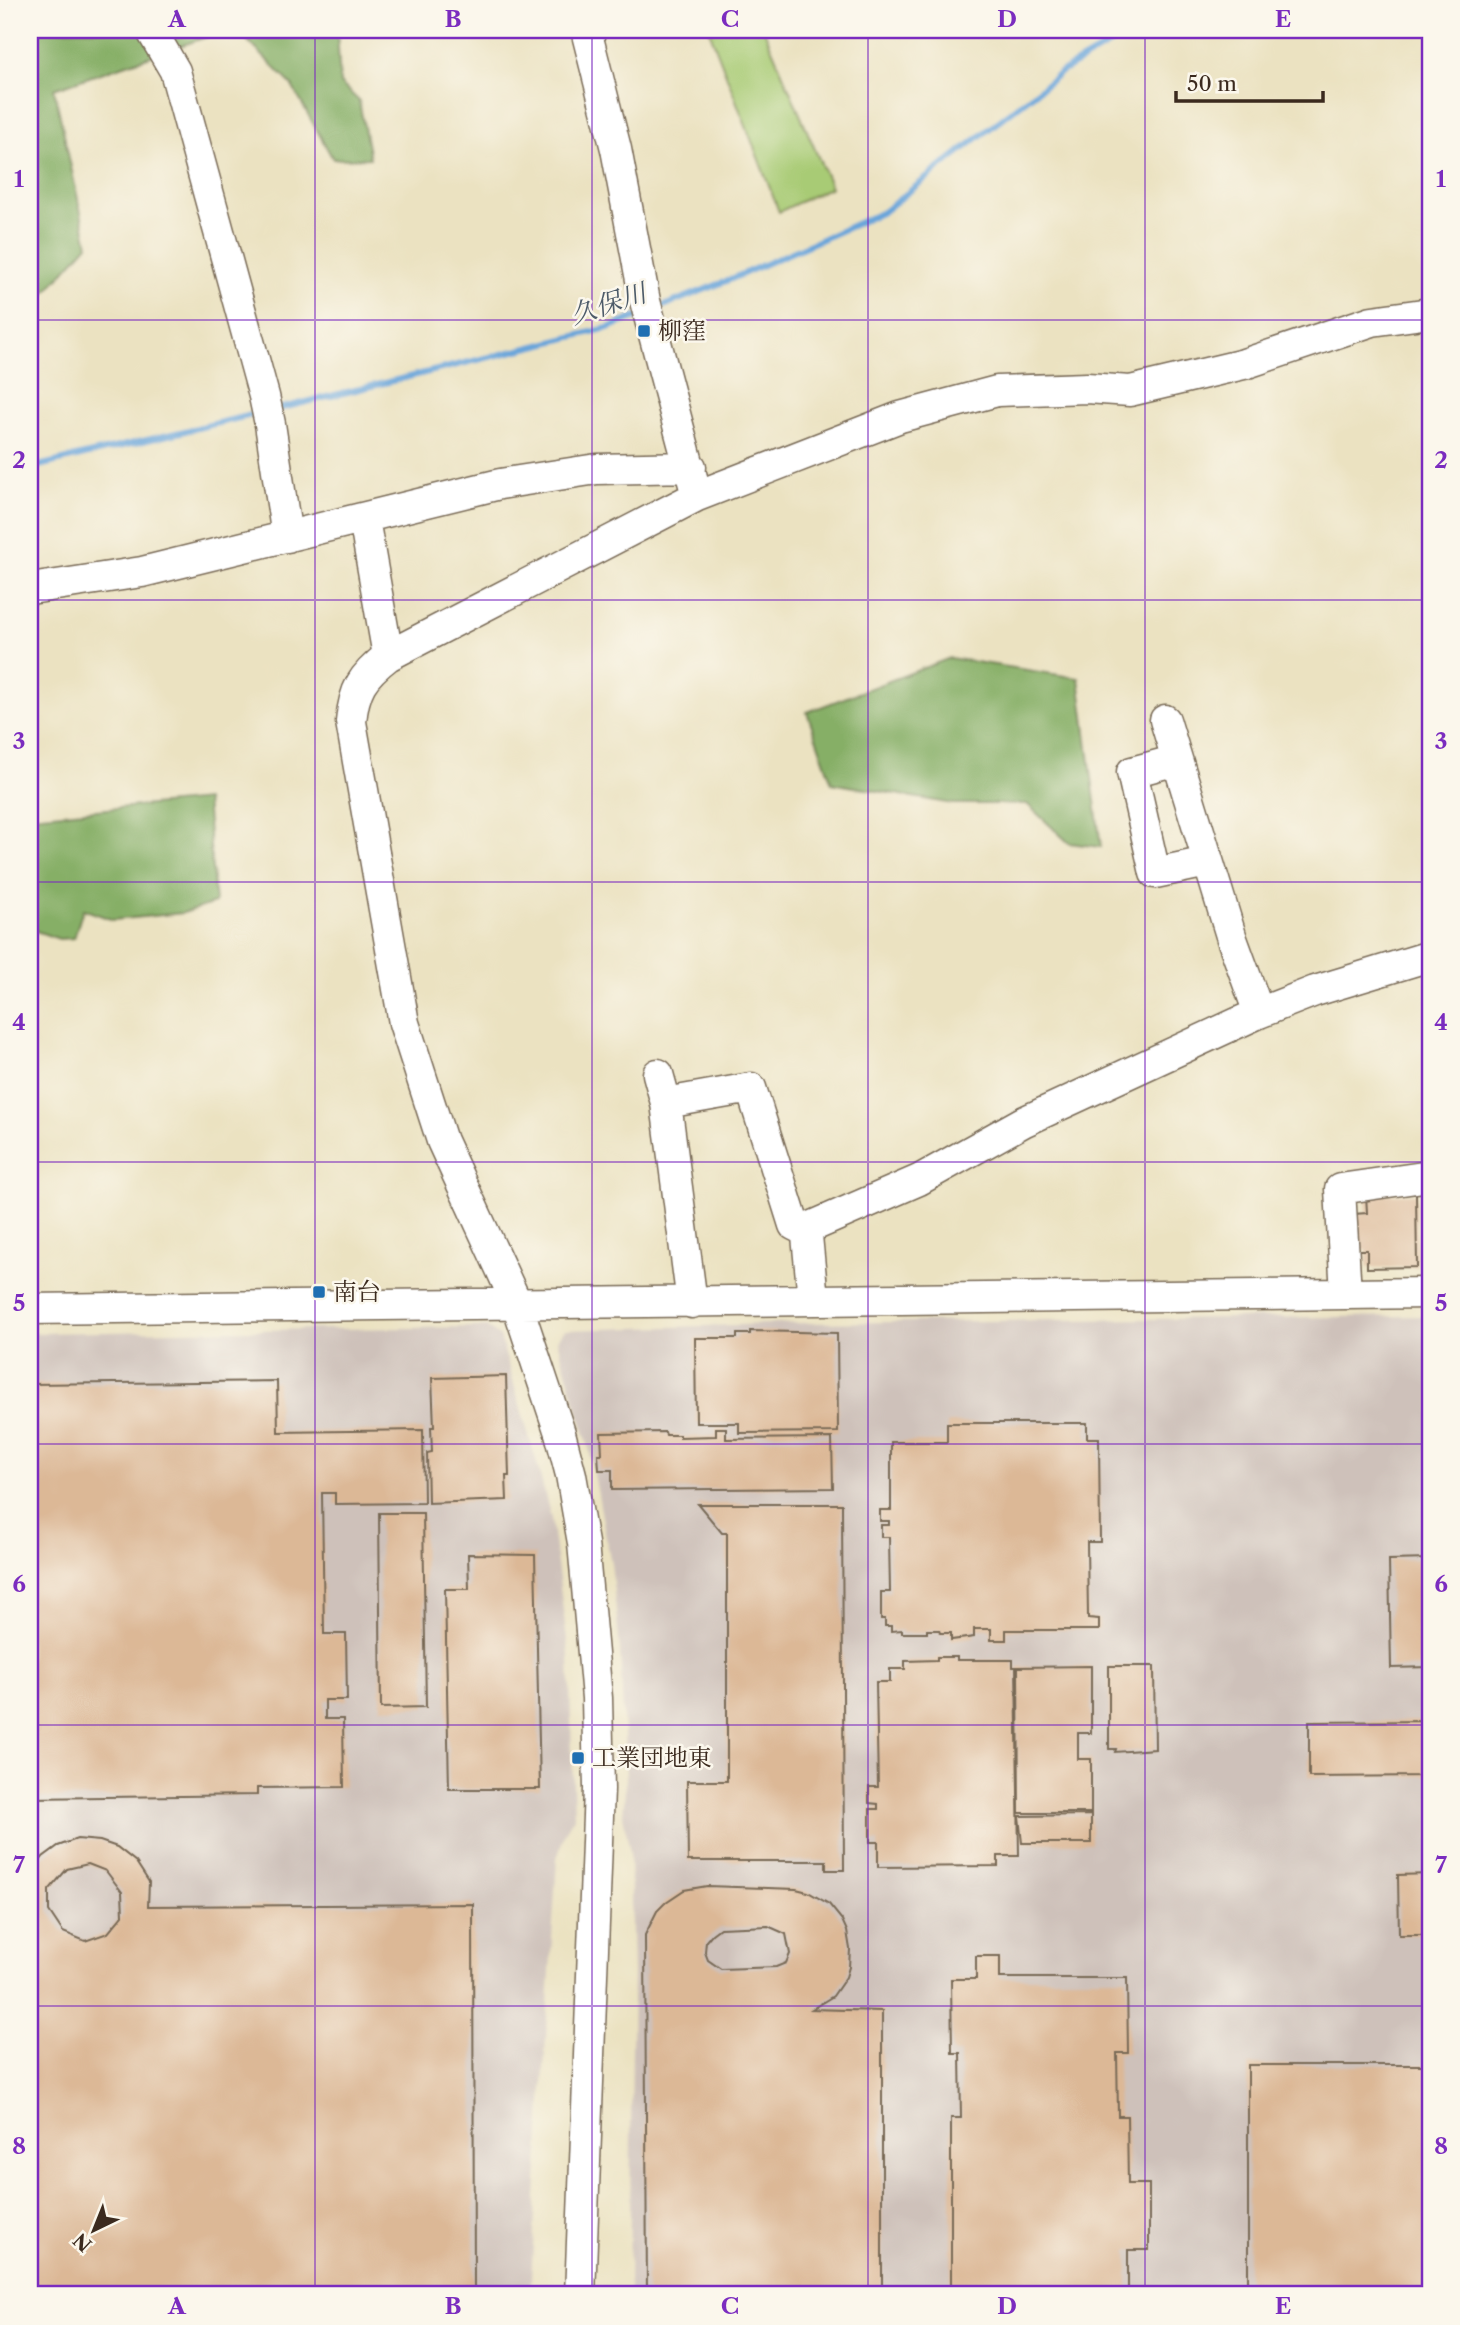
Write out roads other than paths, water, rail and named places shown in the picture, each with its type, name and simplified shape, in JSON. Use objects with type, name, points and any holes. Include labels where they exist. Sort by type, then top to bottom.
[{"type":"street","points":[[151,30],[175,71],[267,410],[287,537]]},
{"type":"street","points":[[586,30],[615,149],[648,314],[697,496]]},
{"type":"street","points":[[580,2295],[599,1789],[597,1698],[583,1543],[571,1475],[560,1433],[517,1304],[442,1140],[404,1023],[351,722],[353,701],[361,681],[373,667],[388,656],[697,496],[900,418],[996,391],[1075,388],[1130,391],[1244,364],[1372,321],[1430,313]]},
{"type":"street","points":[[30,589],[142,572],[500,484],[597,470],[691,467]]},
{"type":"street","points":[[364,519],[388,656]]},
{"type":"street","points":[[1165,720],[1207,862],[1259,1013]]},
{"type":"street","points":[[1177,760],[1132,772],[1155,873],[1207,862]]},
{"type":"street","points":[[804,1230],[919,1180],[1023,1122],[1259,1013],[1315,991],[1430,956]]},
{"type":"street","points":[[658,1073],[666,1103],[692,1303]]},
{"type":"street","points":[[666,1103],[751,1088],[794,1225],[804,1230],[807,1236],[813,1299]]},
{"type":"street","points":[[1346,1294],[1340,1189],[1430,1176]]},
{"type":"street","points":[[30,1309],[1430,1293]]},
{"type":"waterway","name":"久保川","points":[[656,309],[883,212],[1063,71],[1134,30]]},
{"type":"waterway","name":"久保川","points":[[274,410],[608,328],[639,316]]},
{"type":"waterway","name":"久保川","points":[[30,468],[260,413]]},
{"type":"place","name":"柳窪","points":[[644,331]]},
{"type":"place","name":"南台","points":[[319,1292]]},
{"type":"place","name":"工業団地東","points":[[578,1758]]}]
